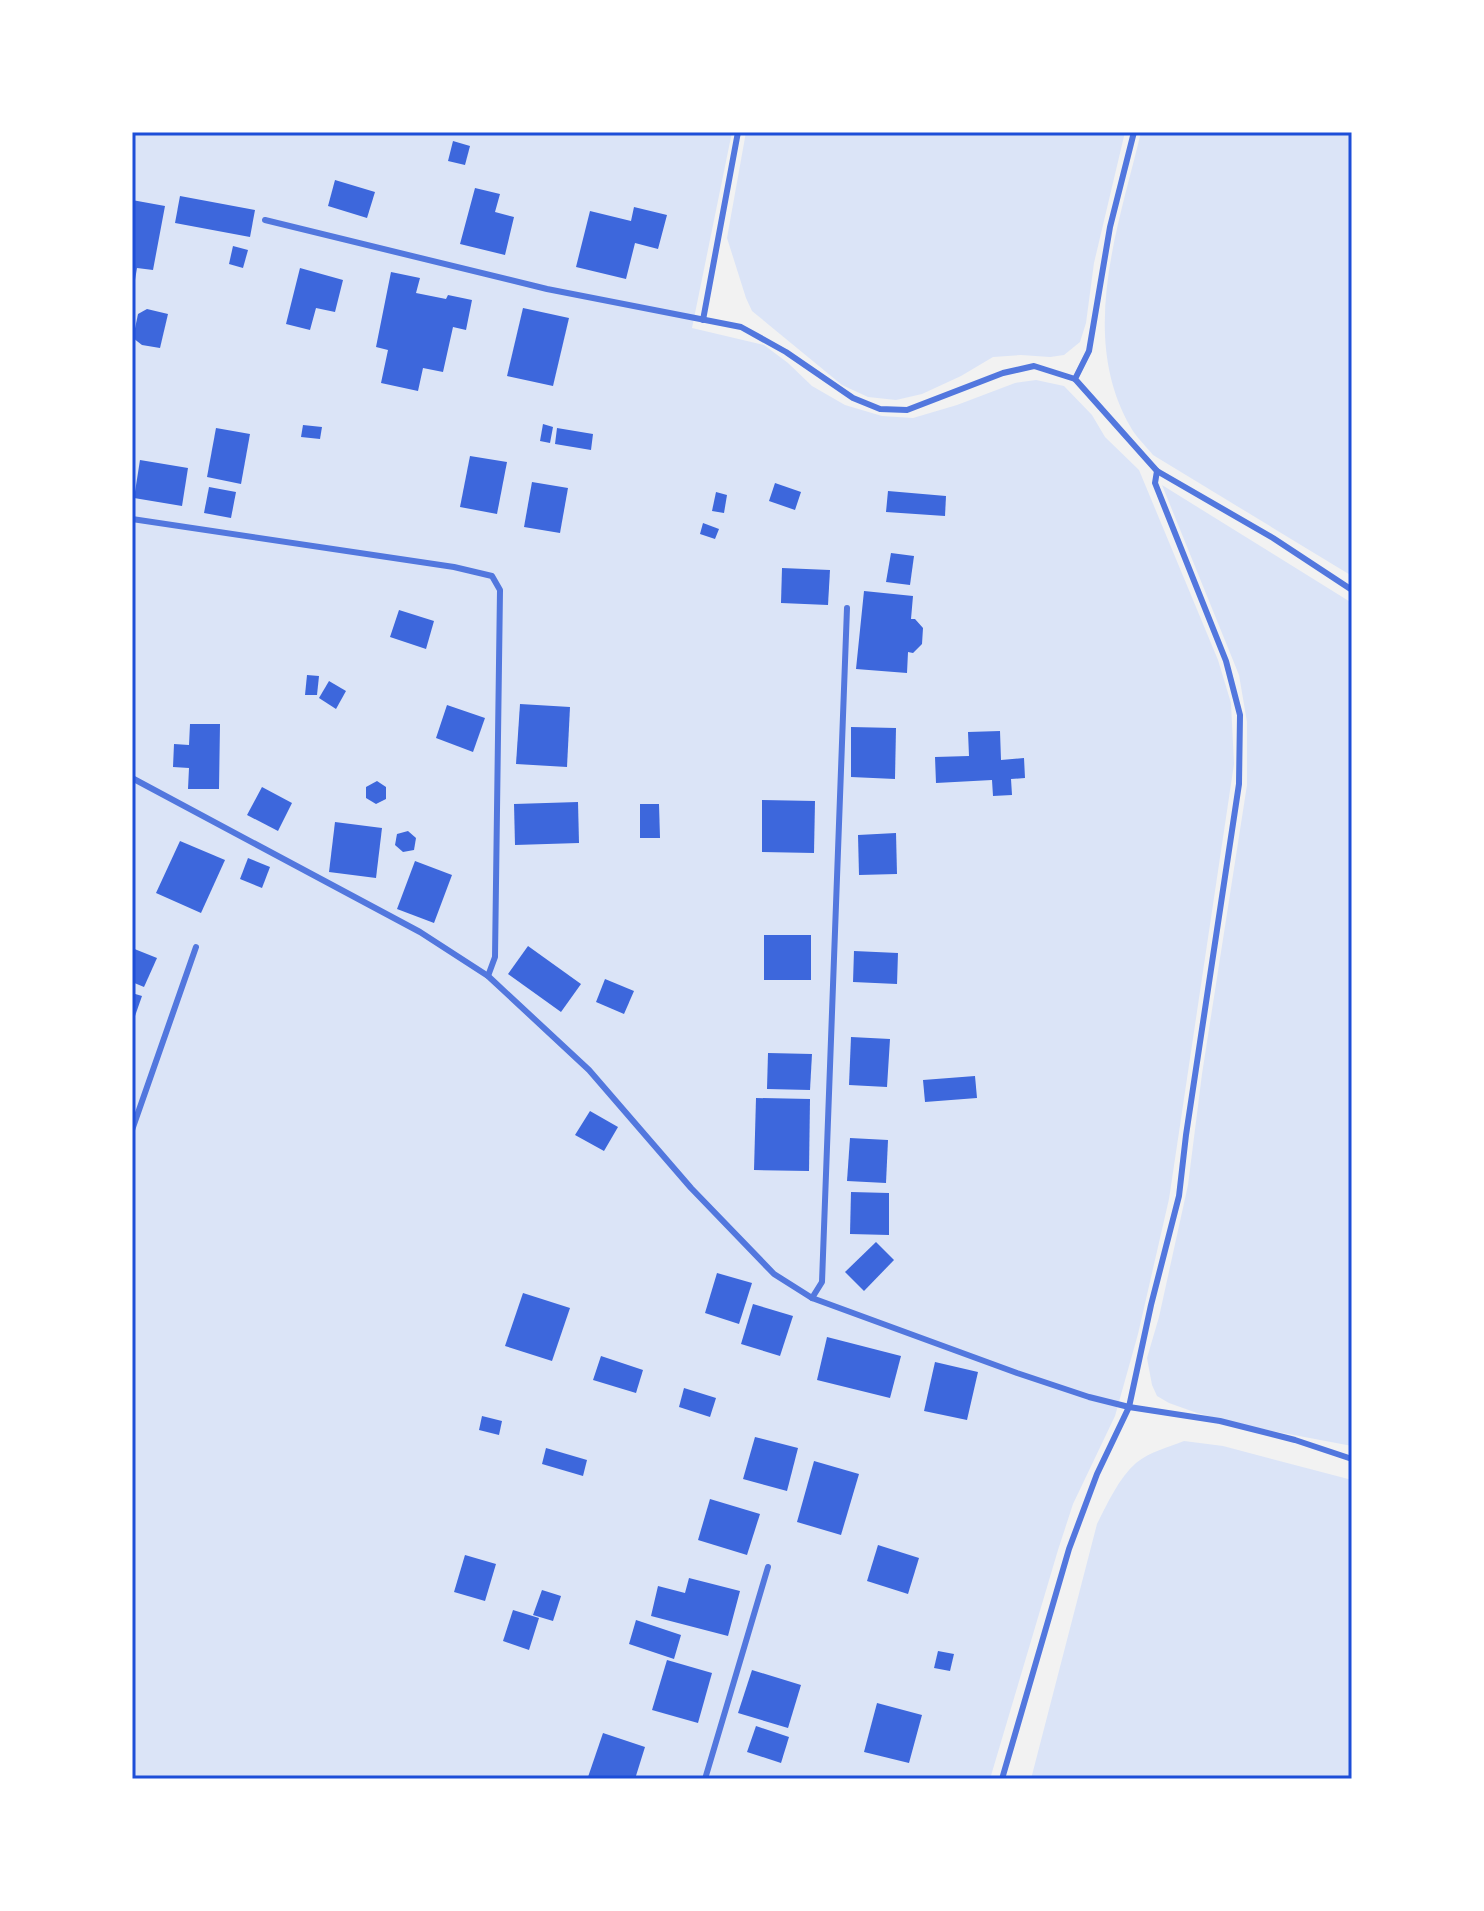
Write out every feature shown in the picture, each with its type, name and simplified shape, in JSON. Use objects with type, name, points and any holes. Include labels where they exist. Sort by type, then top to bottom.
[{"type":"lane","points":[[703,320],[738,132]]},
{"type":"lane","points":[[1075,379],[1089,351],[1110,227],[1134,132]]},
{"type":"lane","points":[[265,220],[547,289],[741,327],[786,352],[853,398],[880,409],[907,410],[1003,373],[1034,366],[1075,379],[1157,471],[1273,538],[1352,590]]},
{"type":"lane","points":[[1002,1779],[1069,1549],[1097,1474],[1129,1407],[1179,1196],[1239,784],[1240,715],[1226,661],[1155,483],[1157,471]]},
{"type":"lane","points":[[132,519],[454,567],[492,576],[500,590],[495,957],[488,976]]},
{"type":"lane","points":[[812,1298],[822,1282],[847,608]]},
{"type":"lane","points":[[132,778],[420,932],[488,976],[589,1070],[691,1188],[774,1274],[812,1298],[1089,1397],[1129,1407],[1220,1421],[1295,1440],[1352,1459]]},
{"type":"lane","points":[[132,1130],[196,947]]},
{"type":"lane","points":[[705,1779],[768,1567]]},
{"type":"shaded area","points":[[132,132],[732,132],[692,328],[764,345],[812,386],[845,405],[882,416],[913,418],[1015,383],[1036,380],[1064,386],[1092,415],[1105,437],[1139,470],[1218,660],[1231,703],[1234,764],[1169,1199],[1138,1334],[1115,1416],[1073,1504],[990,1779],[132,1779]]},
{"type":"shaded area","points":[[746,132],[1125,132],[1094,263],[1086,323],[1080,342],[1064,355],[993,357],[922,394],[896,400],[868,397],[842,385],[752,311],[746,298],[727,238]]},
{"type":"shaded area","points":[[1141,132],[1352,132],[1352,576],[1153,455],[1130,426],[1115,391],[1107,355],[1105,318],[1114,242]]},
{"type":"shaded area","points":[[1162,485],[1352,603],[1352,1446],[1197,1413],[1157,1396],[1152,1385],[1147,1358],[1188,1185],[1247,785],[1247,722],[1239,675]]},
{"type":"shaded area","points":[[1184,1441],[1223,1446],[1352,1480],[1352,1779],[1031,1779],[1097,1524],[1119,1484],[1136,1463]]},
{"type":"building","points":[[453,141],[470,146],[465,165],[448,161]]},
{"type":"building","points":[[335,180],[375,192],[367,218],[328,206]]},
{"type":"building","points":[[475,188],[500,194],[495,212],[514,217],[505,255],[460,244]]},
{"type":"building","points":[[180,196],[255,210],[250,237],[175,223]]},
{"type":"building","points":[[132,200],[165,206],[153,270],[137,268],[134,286],[132,286]]},
{"type":"building","points":[[634,207],[667,215],[658,249],[635,243],[626,279],[576,267],[590,211],[631,221]]},
{"type":"building","points":[[233,246],[248,250],[243,268],[229,264]]},
{"type":"building","points":[[300,268],[343,280],[335,312],[316,308],[310,330],[286,324]]},
{"type":"building","points":[[391,272],[420,278],[416,293],[472,300],[466,330],[453,327],[443,372],[423,368],[418,391],[381,383],[388,350],[376,347]]},
{"type":"building","points":[[523,308],[569,318],[553,386],[507,376]]},
{"type":"building","points":[[147,309],[168,314],[160,348],[142,345],[133,338],[138,314]]},
{"type":"building","points":[[543,424],[553,427],[550,443],[540,441]]},
{"type":"building","points":[[303,425],[322,427],[320,439],[301,437]]},
{"type":"building","points":[[216,428],[250,434],[241,484],[207,477]]},
{"type":"building","points":[[557,428],[593,434],[591,450],[555,444]]},
{"type":"building","points":[[470,456],[507,462],[497,514],[460,507]]},
{"type":"building","points":[[140,460],[188,468],[182,506],[134,498]]},
{"type":"building","points":[[532,482],[568,488],[560,533],[524,527]]},
{"type":"building","points":[[775,483],[801,492],[795,510],[769,501]]},
{"type":"building","points":[[209,487],[236,492],[231,518],[204,513]]},
{"type":"building","points":[[888,491],[946,496],[945,516],[886,512]]},
{"type":"building","points":[[716,492],[727,495],[724,513],[712,511]]},
{"type":"building","points":[[703,523],[719,529],[715,539],[700,534]]},
{"type":"building","points":[[891,553],[914,556],[910,585],[886,582]]},
{"type":"building","points":[[782,568],[830,570],[828,605],[781,603]]},
{"type":"building","points":[[864,591],[913,596],[911,619],[923,628],[922,644],[913,653],[908,652],[907,673],[856,669]]},
{"type":"building","points":[[399,610],[434,621],[426,649],[390,637]]},
{"type":"building","points":[[307,675],[319,676],[317,695],[305,695]]},
{"type":"building","points":[[329,681],[346,691],[336,709],[319,698]]},
{"type":"building","points":[[520,704],[570,707],[567,767],[516,764]]},
{"type":"building","points":[[447,705],[485,718],[473,752],[436,738]]},
{"type":"building","points":[[190,724],[220,724],[219,789],[188,789],[189,768],[173,767],[174,744],[189,745]]},
{"type":"building","points":[[851,727],[896,728],[895,779],[851,777]]},
{"type":"building","points":[[1000,731],[1001,760],[1024,758],[1025,778],[1011,779],[1012,795],[993,796],[992,780],[936,783],[935,757],[969,756],[968,732]]},
{"type":"building","points":[[377,781],[386,787],[386,799],[376,804],[366,798],[366,787]]},
{"type":"building","points":[[262,787],[292,803],[278,831],[247,815]]},
{"type":"building","points":[[762,800],[815,801],[814,853],[762,852]]},
{"type":"building","points":[[578,802],[579,843],[515,845],[514,804]]},
{"type":"building","points":[[640,804],[659,804],[660,838],[640,838]]},
{"type":"building","points":[[335,822],[382,828],[376,878],[329,872]]},
{"type":"building","points":[[408,831],[416,838],[414,850],[403,852],[395,845],[397,834]]},
{"type":"building","points":[[896,833],[897,874],[859,875],[858,835]]},
{"type":"building","points":[[180,841],[225,860],[201,913],[156,893]]},
{"type":"building","points":[[248,858],[270,867],[262,888],[240,879]]},
{"type":"building","points":[[415,861],[452,875],[434,923],[397,909]]},
{"type":"building","points":[[764,935],[811,935],[811,980],[764,980]]},
{"type":"building","points":[[528,946],[581,984],[561,1012],[508,974]]},
{"type":"building","points":[[132,948],[157,958],[144,987],[132,982]]},
{"type":"building","points":[[854,951],[898,953],[897,984],[853,982]]},
{"type":"building","points":[[605,979],[634,991],[624,1014],[596,1002]]},
{"type":"building","points":[[132,993],[142,996],[135,1016],[132,1015]]},
{"type":"building","points":[[851,1037],[890,1039],[887,1087],[849,1085]]},
{"type":"building","points":[[768,1053],[812,1054],[810,1090],[767,1089]]},
{"type":"building","points":[[975,1076],[977,1098],[925,1102],[923,1080]]},
{"type":"building","points":[[756,1098],[810,1099],[809,1171],[754,1170]]},
{"type":"building","points":[[590,1111],[618,1127],[604,1151],[575,1135]]},
{"type":"building","points":[[850,1138],[888,1140],[886,1183],[847,1181]]},
{"type":"building","points":[[851,1192],[889,1193],[889,1235],[850,1234]]},
{"type":"building","points":[[876,1242],[894,1260],[864,1291],[845,1272]]},
{"type":"building","points":[[717,1273],[752,1283],[739,1324],[705,1313]]},
{"type":"building","points":[[523,1293],[570,1308],[552,1361],[505,1346]]},
{"type":"building","points":[[753,1304],[793,1316],[780,1356],[741,1344]]},
{"type":"building","points":[[827,1337],[901,1356],[890,1398],[817,1380]]},
{"type":"building","points":[[601,1356],[643,1370],[636,1393],[593,1380]]},
{"type":"building","points":[[935,1362],[978,1372],[967,1420],[924,1411]]},
{"type":"building","points":[[684,1388],[716,1398],[710,1417],[679,1407]]},
{"type":"building","points":[[482,1416],[502,1421],[499,1435],[479,1430]]},
{"type":"building","points":[[755,1437],[798,1448],[787,1491],[743,1479]]},
{"type":"building","points":[[546,1448],[587,1460],[583,1476],[542,1464]]},
{"type":"building","points":[[814,1461],[859,1474],[841,1535],[797,1522]]},
{"type":"building","points":[[710,1499],[760,1514],[747,1555],[698,1540]]},
{"type":"building","points":[[878,1545],[919,1558],[908,1594],[867,1581]]},
{"type":"building","points":[[465,1555],[496,1564],[485,1601],[454,1592]]},
{"type":"building","points":[[689,1578],[740,1591],[728,1636],[651,1616],[658,1586],[685,1593]]},
{"type":"building","points":[[542,1590],[561,1596],[553,1621],[533,1615]]},
{"type":"building","points":[[513,1610],[539,1618],[529,1650],[503,1641]]},
{"type":"building","points":[[636,1620],[681,1635],[674,1659],[629,1644]]},
{"type":"building","points":[[938,1651],[954,1654],[950,1671],[934,1668]]},
{"type":"building","points":[[667,1660],[712,1673],[698,1723],[652,1710]]},
{"type":"building","points":[[752,1670],[801,1685],[788,1728],[738,1713]]},
{"type":"building","points":[[877,1703],[922,1715],[909,1763],[864,1752]]},
{"type":"building","points":[[756,1726],[789,1737],[781,1763],[747,1752]]},
{"type":"building","points":[[603,1733],[645,1747],[635,1779],[588,1777]]}]
